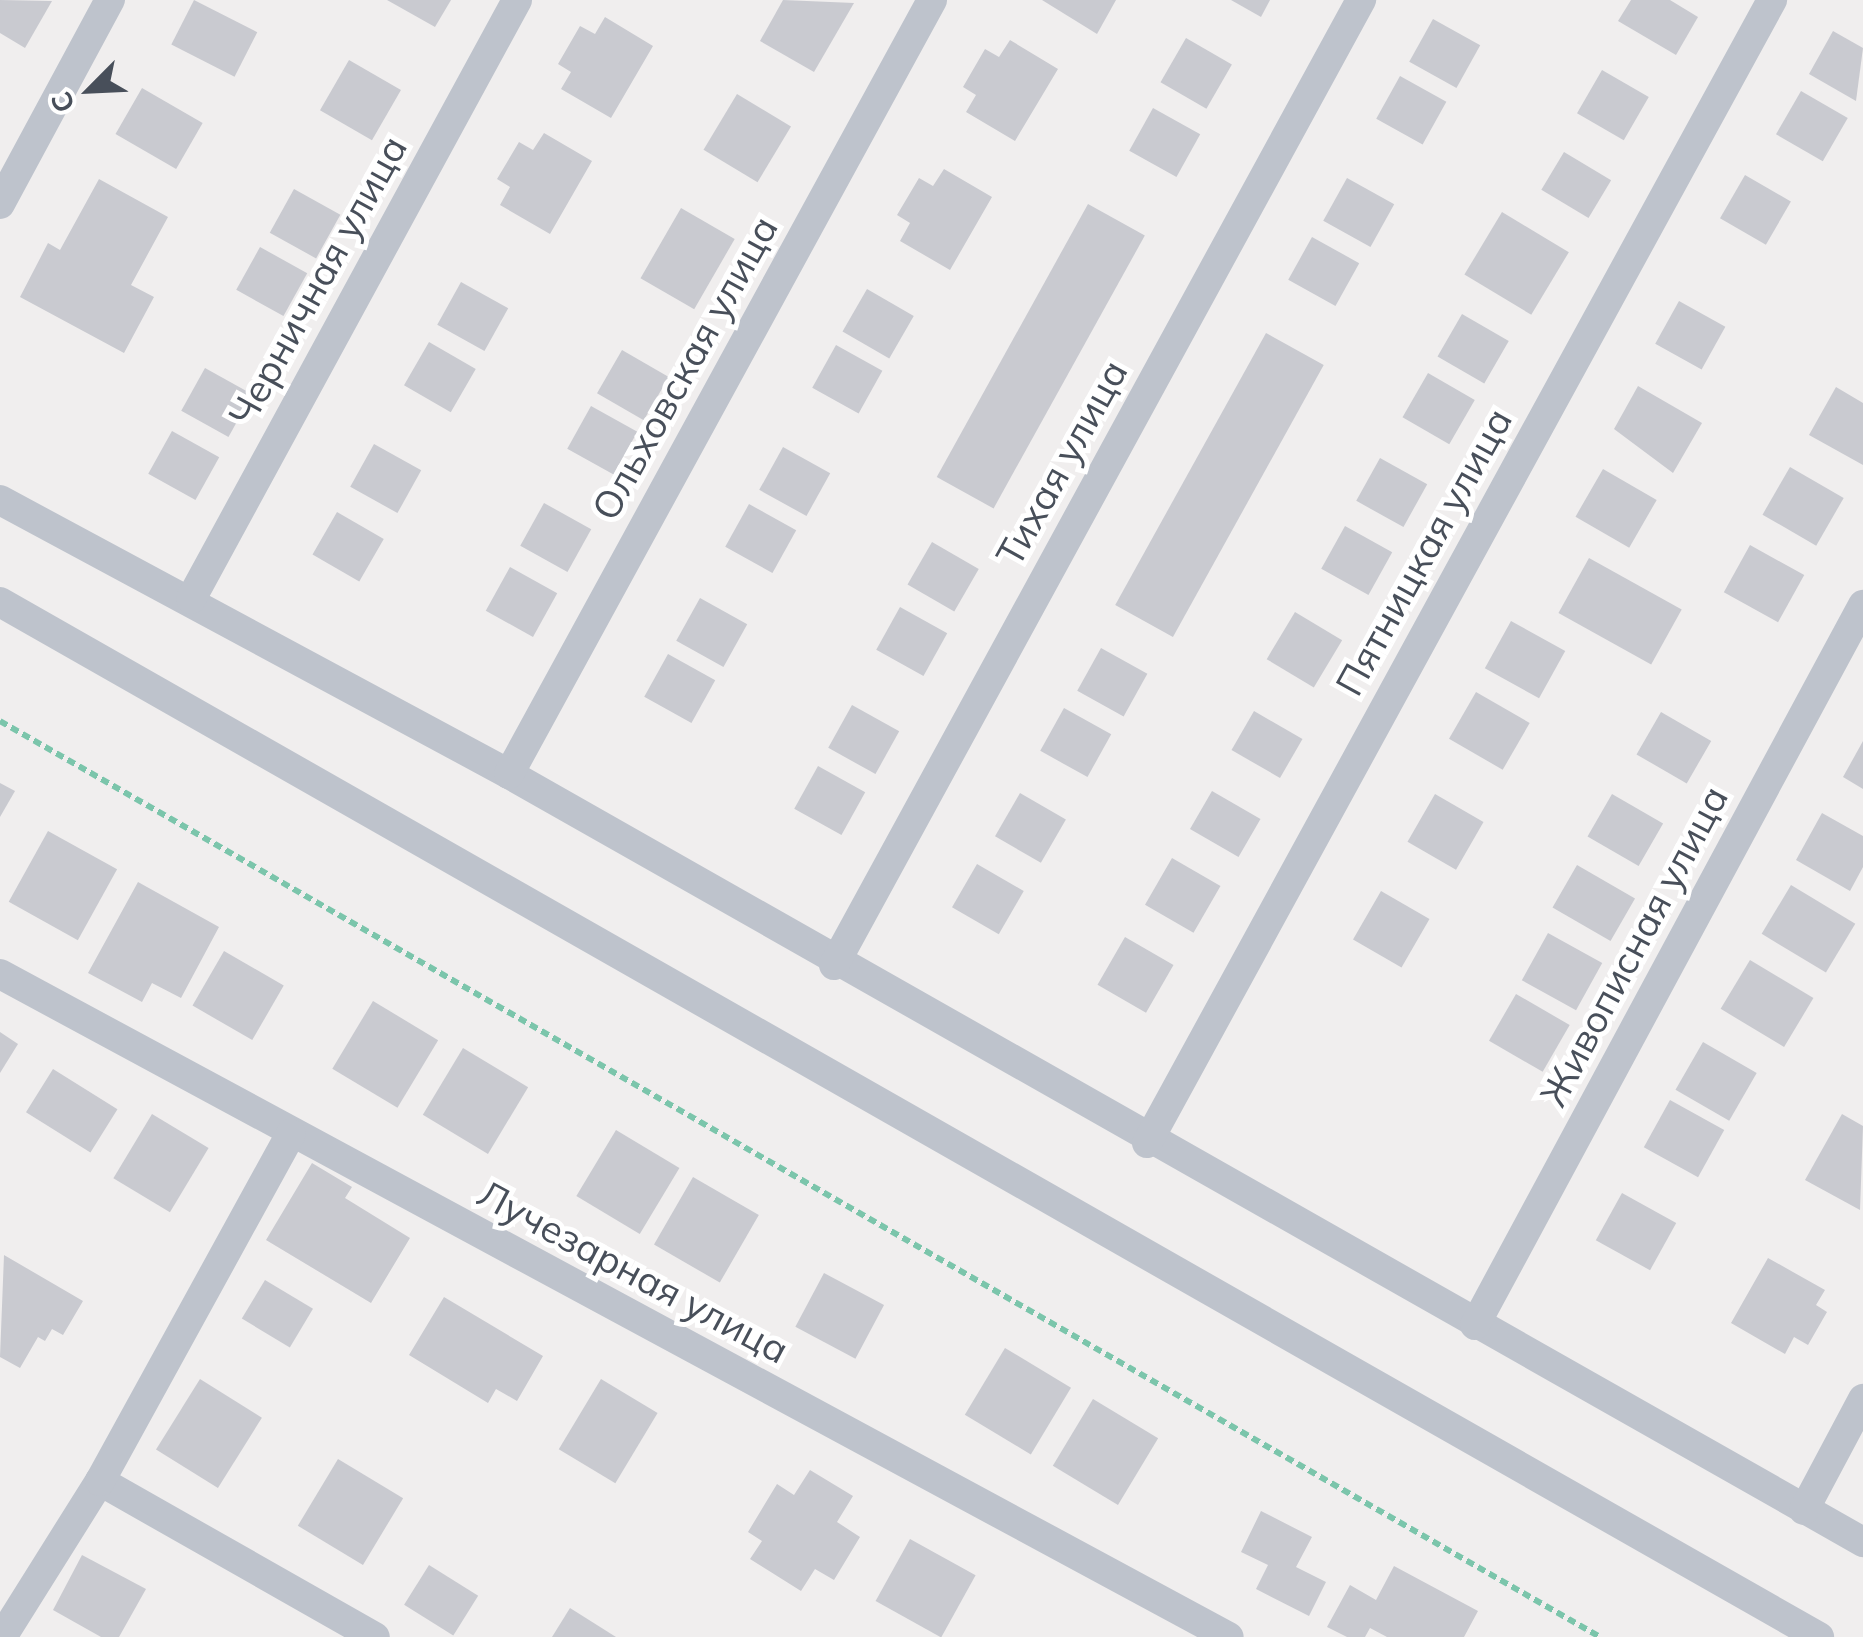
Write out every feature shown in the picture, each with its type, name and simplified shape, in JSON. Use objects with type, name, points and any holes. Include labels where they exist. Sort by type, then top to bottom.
[{"type":"street","points":[[0,204],[110,0]]},
{"type":"street","name":"Черничная улица","points":[[191,599],[516,0]]},
{"type":"street","name":"Ольховская улица","points":[[509,774],[932,0]]},
{"type":"street","name":"Тихая улица","points":[[834,965],[1361,0]]},
{"type":"street","name":"Пятницкая улица","points":[[1147,1143],[1772,0]]},
{"type":"street","points":[[0,500],[191,599],[509,774],[1147,1143],[1863,1542]]},
{"type":"street","points":[[0,602],[1819,1637]]},
{"type":"street","name":"Живописная улица","points":[[1475,1325],[1863,604]]},
{"type":"street","name":"Лучезарная улица","points":[[0,974],[1229,1637]]},
{"type":"street","points":[[2,1637],[100,1481],[292,1134]]},
{"type":"street","points":[[1804,1510],[1863,1399]]},
{"type":"street","points":[[100,1481],[376,1637]]},
{"type":"path","points":[[0,721],[1600,1637]]},
{"type":"building","points":[[0,0],[52,1],[25,48],[0,33]]},
{"type":"building","points":[[194,0],[257,32],[235,77],[171,45]]},
{"type":"building","points":[[387,0],[451,0],[435,27]]},
{"type":"building","points":[[783,0],[854,3],[814,72],[760,41]]},
{"type":"building","points":[[1042,0],[1116,0],[1097,34]]},
{"type":"building","points":[[1231,0],[1270,0],[1261,17]]},
{"type":"building","points":[[1631,0],[1670,0],[1698,17],[1676,55],[1618,21]]},
{"type":"building","points":[[605,17],[653,46],[611,118],[561,89],[571,72],[558,64],[580,26],[595,34]]},
{"type":"building","points":[[1433,19],[1480,45],[1456,88],[1409,62]]},
{"type":"building","points":[[1833,31],[1863,48],[1856,101],[1809,74]]},
{"type":"building","points":[[1186,38],[1232,64],[1206,109],[1160,82]]},
{"type":"building","points":[[1010,40],[1058,69],[1015,141],[966,112],[976,95],[963,87],[985,49],[999,57]]},
{"type":"building","points":[[349,60],[401,90],[372,140],[320,110]]},
{"type":"building","points":[[1602,70],[1649,97],[1624,140],[1577,113]]},
{"type":"building","points":[[1400,76],[1446,102],[1423,145],[1376,119]]},
{"type":"building","points":[[142,88],[203,123],[176,169],[116,134]]},
{"type":"building","points":[[1801,91],[1848,118],[1823,161],[1776,134]]},
{"type":"building","points":[[737,94],[791,126],[758,182],[704,150]]},
{"type":"building","points":[[1153,108],[1200,134],[1176,177],[1129,151]]},
{"type":"building","points":[[544,133],[592,161],[550,234],[500,205],[510,187],[497,179],[519,142],[533,150]]},
{"type":"building","points":[[1564,152],[1611,180],[1588,218],[1541,190]]},
{"type":"building","points":[[944,169],[992,197],[950,270],[900,241],[910,223],[897,215],[919,178],[933,186]]},
{"type":"building","points":[[1745,175],[1791,202],[1766,245],[1720,218]]},
{"type":"building","points":[[1347,178],[1394,204],[1370,247],[1323,221]]},
{"type":"building","points":[[99,179],[168,217],[131,285],[154,297],[124,353],[20,297],[48,243],[60,250]]},
{"type":"building","points":[[294,189],[340,215],[316,258],[270,233]]},
{"type":"building","points":[[1088,204],[1145,236],[994,508],[937,477]]},
{"type":"building","points":[[681,208],[735,239],[694,309],[640,278]]},
{"type":"building","points":[[1502,212],[1569,252],[1531,315],[1464,275]]},
{"type":"building","points":[[1312,237],[1359,263],[1335,306],[1288,280]]},
{"type":"building","points":[[260,247],[307,273],[283,316],[236,290]]},
{"type":"building","points":[[461,282],[508,308],[484,351],[437,325]]},
{"type":"building","points":[[867,289],[914,316],[889,358],[842,331]]},
{"type":"building","points":[[1679,301],[1725,327],[1702,370],[1655,344]]},
{"type":"building","points":[[1462,314],[1509,341],[1484,383],[1438,356]]},
{"type":"building","points":[[1266,333],[1324,365],[1173,637],[1115,605]]},
{"type":"building","points":[[429,342],[476,369],[451,412],[404,385]]},
{"type":"building","points":[[836,345],[882,371],[859,414],[812,388]]},
{"type":"building","points":[[622,350],[669,377],[644,420],[597,393]]},
{"type":"building","points":[[205,368],[252,394],[228,437],[181,411]]},
{"type":"building","points":[[1428,373],[1475,400],[1449,444],[1402,417]]},
{"type":"building","points":[[1638,386],[1702,423],[1673,473],[1614,429]]},
{"type":"building","points":[[1836,387],[1863,403],[1863,465],[1809,435]]},
{"type":"building","points":[[591,406],[637,432],[614,475],[567,449]]},
{"type":"building","points":[[172,431],[219,457],[195,500],[148,474]]},
{"type":"building","points":[[374,444],[421,470],[397,513],[350,487]]},
{"type":"building","points":[[783,447],[830,473],[806,516],[759,490]]},
{"type":"building","points":[[1380,458],[1427,484],[1403,527],[1356,501]]},
{"type":"building","points":[[1790,467],[1844,498],[1816,546],[1762,515]]},
{"type":"building","points":[[1603,469],[1657,500],[1629,548],[1576,517]]},
{"type":"building","points":[[544,503],[591,529],[567,572],[520,546]]},
{"type":"building","points":[[749,504],[796,530],[772,573],[725,547]]},
{"type":"building","points":[[337,512],[384,539],[359,581],[312,554]]},
{"type":"building","points":[[1345,526],[1392,552],[1368,595],[1321,569]]},
{"type":"building","points":[[932,542],[979,569],[954,611],[908,584]]},
{"type":"building","points":[[1750,545],[1804,575],[1778,622],[1724,592]]},
{"type":"building","points":[[1589,558],[1682,609],[1651,664],[1558,613]]},
{"type":"building","points":[[510,567],[557,593],[533,637],[486,611]]},
{"type":"building","points":[[700,598],[747,624],[723,667],[676,641]]},
{"type":"building","points":[[900,607],[947,633],[923,676],[876,650]]},
{"type":"building","points":[[1295,612],[1342,640],[1314,687],[1267,659]]},
{"type":"building","points":[[1511,621],[1565,651],[1539,698],[1485,668]]},
{"type":"building","points":[[1101,648],[1147,674],[1124,717],[1077,691]]},
{"type":"building","points":[[668,654],[715,680],[691,723],[644,697]]},
{"type":"building","points":[[1476,692],[1530,723],[1503,770],[1449,739]]},
{"type":"building","points":[[852,705],[899,731],[875,774],[828,748]]},
{"type":"building","points":[[1064,708],[1111,734],[1087,777],[1040,751]]},
{"type":"building","points":[[1254,711],[1302,739],[1280,778],[1232,750]]},
{"type":"building","points":[[1661,712],[1711,741],[1687,783],[1636,754]]},
{"type":"building","points":[[1863,741],[1863,789],[1843,777]]},
{"type":"building","points":[[818,766],[865,792],[841,835],[794,809]]},
{"type":"building","points":[[0,783],[15,791],[0,817]]},
{"type":"building","points":[[1212,791],[1260,819],[1238,857],[1190,829]]},
{"type":"building","points":[[1020,793],[1066,820],[1041,863],[995,836]]},
{"type":"building","points":[[1435,794],[1483,822],[1456,870],[1408,842]]},
{"type":"building","points":[[1612,794],[1663,824],[1639,866],[1588,836]]},
{"type":"building","points":[[1822,813],[1863,836],[1863,867],[1850,891],[1796,860]]},
{"type":"building","points":[[48,831],[117,869],[78,940],[9,902]]},
{"type":"building","points":[[1172,858],[1220,886],[1193,933],[1145,905]]},
{"type":"building","points":[[977,864],[1024,891],[999,934],[952,907]]},
{"type":"building","points":[[1577,865],[1635,898],[1611,941],[1552,907]]},
{"type":"building","points":[[138,882],[219,927],[181,998],[152,983],[142,1002],[88,973]]},
{"type":"building","points":[[1791,885],[1855,924],[1826,972],[1762,934]]},
{"type":"building","points":[[1381,891],[1429,919],[1401,967],[1353,939]]},
{"type":"building","points":[[1548,933],[1602,963],[1576,1010],[1522,980]]},
{"type":"building","points":[[1125,937],[1173,965],[1146,1013],[1098,985]]},
{"type":"building","points":[[224,951],[284,986],[252,1040],[192,1006]]},
{"type":"building","points":[[1750,960],[1813,998],[1784,1047],[1721,1009]]},
{"type":"building","points":[[1516,994],[1570,1025],[1543,1072],[1489,1041]]},
{"type":"building","points":[[373,1001],[438,1040],[397,1108],[332,1069]]},
{"type":"building","points":[[0,1032],[18,1044],[0,1073]]},
{"type":"building","points":[[1703,1042],[1757,1073],[1729,1121],[1676,1090]]},
{"type":"building","points":[[463,1048],[528,1087],[488,1154],[423,1115]]},
{"type":"building","points":[[53,1069],[117,1109],[90,1153],[26,1112]]},
{"type":"building","points":[[1670,1100],[1724,1130],[1698,1177],[1644,1147]]},
{"type":"building","points":[[152,1114],[209,1148],[170,1212],[113,1178]]},
{"type":"building","points":[[1842,1114],[1863,1126],[1860,1210],[1805,1180]]},
{"type":"building","points":[[616,1130],[679,1168],[640,1234],[576,1196]]},
{"type":"building","points":[[312,1163],[352,1187],[345,1198],[410,1238],[371,1303],[266,1240]]},
{"type":"building","points":[[693,1177],[759,1215],[720,1283],[654,1245]]},
{"type":"building","points":[[1622,1193],[1676,1223],[1650,1270],[1596,1240]]},
{"type":"building","points":[[4,1255],[83,1301],[63,1335],[52,1329],[45,1341],[38,1337],[20,1368],[0,1357]]},
{"type":"building","points":[[1768,1258],[1825,1290],[1816,1305],[1827,1312],[1808,1345],[1794,1337],[1785,1354],[1731,1323]]},
{"type":"building","points":[[824,1273],[884,1305],[855,1359],[795,1327]]},
{"type":"building","points":[[265,1280],[313,1309],[290,1347],[242,1319]]},
{"type":"building","points":[[444,1297],[543,1356],[517,1401],[496,1389],[488,1403],[409,1355]]},
{"type":"building","points":[[1005,1348],[1071,1388],[1031,1455],[965,1415]]},
{"type":"building","points":[[200,1379],[262,1418],[218,1488],[156,1449]]},
{"type":"building","points":[[601,1379],[658,1413],[615,1483],[559,1449]]},
{"type":"building","points":[[1093,1399],[1158,1438],[1118,1505],[1053,1466]]},
{"type":"building","points":[[338,1459],[403,1498],[363,1565],[298,1526]]},
{"type":"building","points":[[810,1470],[853,1496],[837,1522],[860,1537],[834,1580],[815,1569],[801,1591],[750,1559],[762,1541],[748,1532],[777,1484],[794,1495]]},
{"type":"building","points":[[1261,1511],[1312,1537],[1296,1567],[1326,1582],[1309,1616],[1256,1589],[1268,1565],[1241,1552]]},
{"type":"building","points":[[910,1539],[976,1575],[941,1637],[876,1601]]},
{"type":"building","points":[[82,1555],[146,1589],[119,1637],[101,1637],[53,1610]]},
{"type":"building","points":[[429,1565],[478,1596],[453,1636],[404,1605]]},
{"type":"building","points":[[1394,1566],[1478,1611],[1464,1637],[1387,1637],[1370,1628],[1365,1637],[1347,1637],[1327,1627],[1350,1585],[1376,1600]]},
{"type":"building","points":[[570,1608],[616,1637],[552,1637]]}]
